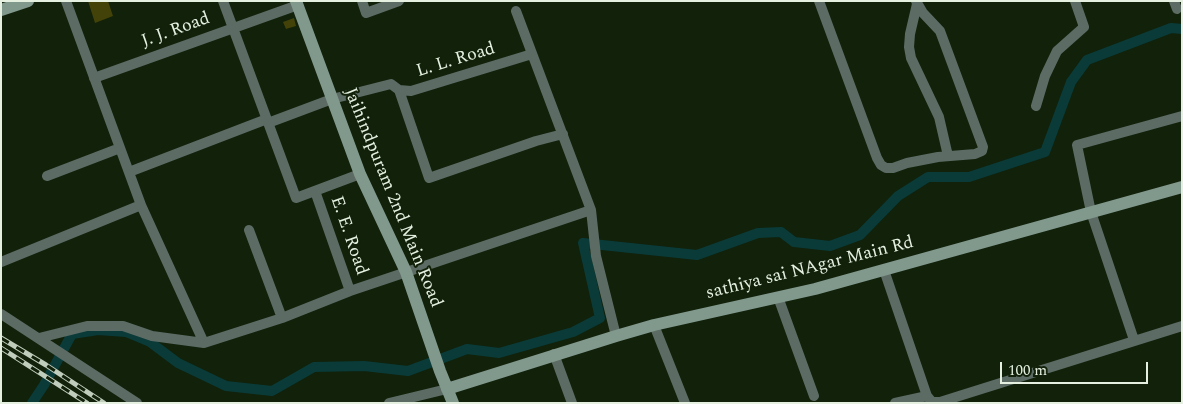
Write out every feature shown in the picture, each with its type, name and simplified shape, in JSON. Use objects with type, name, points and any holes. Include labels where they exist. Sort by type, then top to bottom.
[{"type":"street","points":[[1,10],[28,1]]},
{"type":"street","points":[[66,1],[141,206],[204,343]]},
{"type":"street","points":[[223,1],[296,198],[360,174]]},
{"type":"street","points":[[362,1],[366,13],[399,1]]},
{"type":"street","points":[[819,1],[881,165],[886,168],[948,156],[975,154],[982,151],[983,147],[940,31],[923,13],[917,2]]},
{"type":"street","points":[[1036,106],[1045,76],[1057,51],[1084,28],[1075,1]]},
{"type":"street","points":[[917,2],[910,34],[909,47],[911,58],[939,117],[948,156]]},
{"type":"street","name":"J. J. Road","points":[[94,78],[234,28],[297,3]]},
{"type":"street","name":"Jaihindpuram 2nd Main Road","points":[[297,3],[360,174],[406,272],[453,403]]},
{"type":"street","points":[[516,10],[591,210],[596,256],[616,336]]},
{"type":"street","name":"L. L. Road","points":[[129,172],[332,99],[391,84],[400,90],[411,91],[532,54]]},
{"type":"street","points":[[400,90],[429,178],[536,141],[562,134]]},
{"type":"street","points":[[1134,340],[1090,212],[1077,145],[1182,116]]},
{"type":"street","points":[[47,176],[120,148]]},
{"type":"street","name":"sathiya sai NAgar Main Rd","points":[[447,389],[554,354],[654,325],[778,297],[884,270],[1182,187]]},
{"type":"street","name":"E. E. Road","points":[[315,191],[350,291]]},
{"type":"street","points":[[1,262],[141,206]]},
{"type":"street","points":[[39,338],[87,326],[123,326],[152,336],[204,343],[282,318],[350,291],[591,210]]},
{"type":"street","points":[[249,230],[282,318]]},
{"type":"street","points":[[884,270],[927,396],[932,402],[940,402],[1182,326]]},
{"type":"street","points":[[778,297],[814,396]]},
{"type":"street","points":[[1,314],[137,403]]},
{"type":"street","points":[[654,325],[685,403]]},
{"type":"street","points":[[554,354],[572,403]]},
{"type":"street","points":[[389,403],[447,389]]},
{"type":"street","points":[[895,403],[927,396]]},
{"type":"building","points":[[88,1],[108,1],[113,16],[95,23]]},
{"type":"building","points":[[294,18],[296,26],[286,29],[283,22]]},
{"type":"waterway","points":[[32,403],[72,334],[98,330],[126,332],[150,342],[178,363],[226,386],[272,391],[314,367],[364,366],[408,371],[467,349],[499,353],[573,332],[600,318],[583,243],[697,255],[758,233],[781,232],[794,242],[830,246],[860,235],[898,196],[928,177],[969,177],[1045,152],[1071,82],[1087,60],[1171,28],[1182,29]]},
{"type":"railway","points":[[1,338],[104,403]]},
{"type":"railway","points":[[1,348],[87,403]]}]
